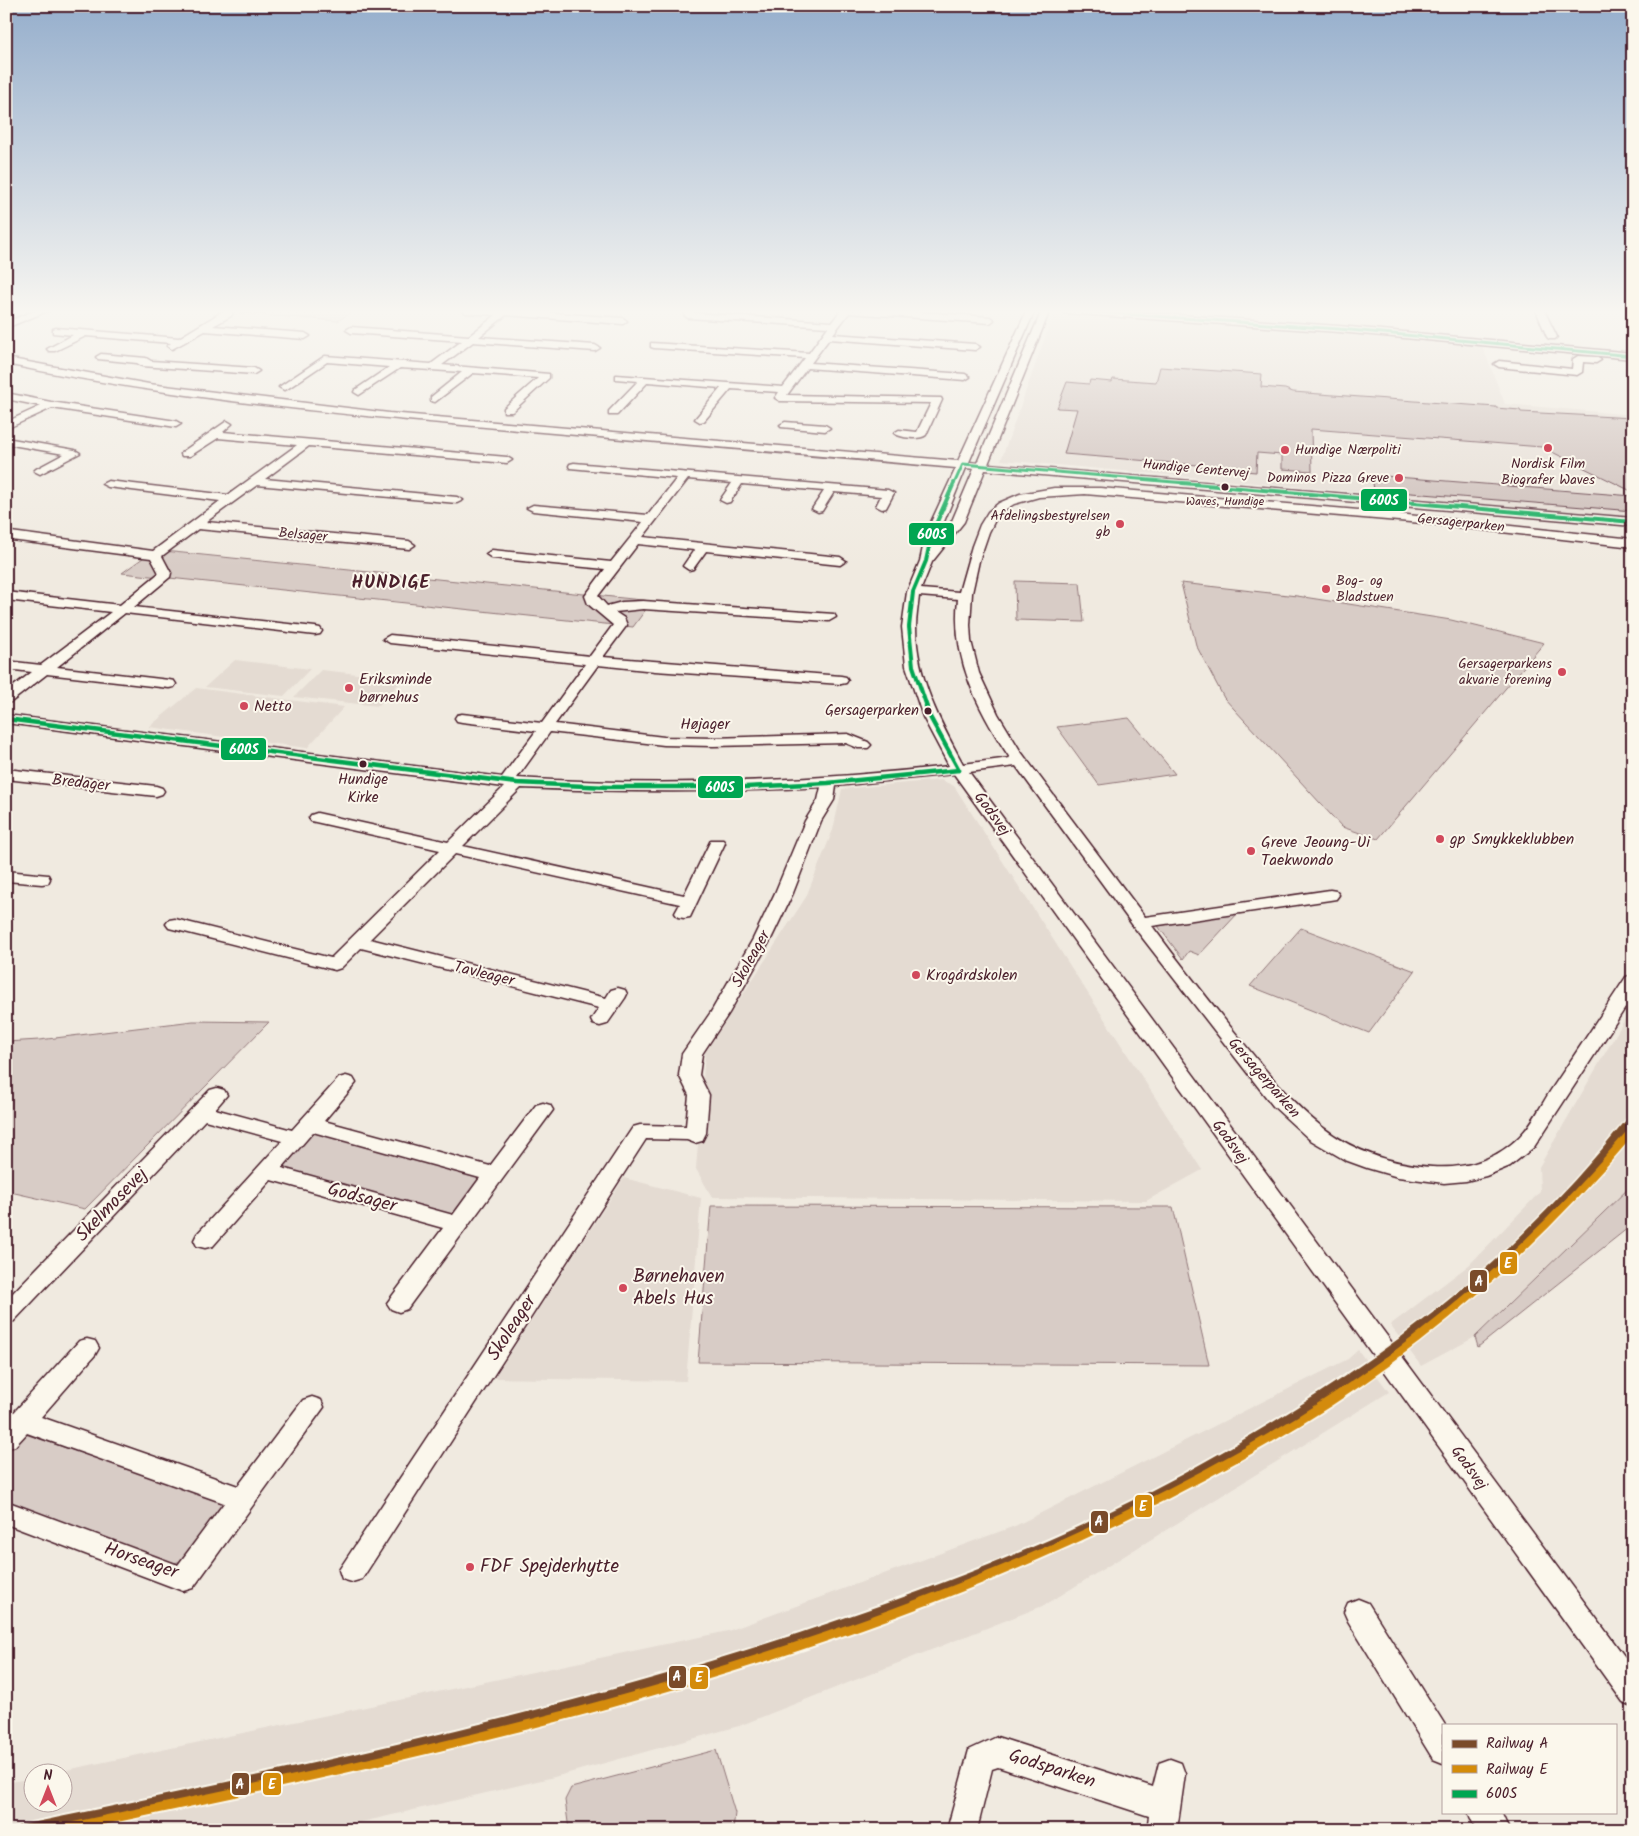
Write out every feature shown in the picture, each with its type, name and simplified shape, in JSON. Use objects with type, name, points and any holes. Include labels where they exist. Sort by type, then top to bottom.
[{"type":"street","points":[[6,396],[176,424]]},
{"type":"street","name":"Hundige Centervej","points":[[214,396],[389,416],[757,448],[840,460],[981,468],[1633,522]]},
{"type":"street","points":[[436,399],[440,396]]},
{"type":"street","points":[[508,410],[524,396]]},
{"type":"street","points":[[613,413],[630,396]]},
{"type":"street","points":[[700,419],[720,396]]},
{"type":"street","points":[[782,396],[780,398],[941,399],[921,435],[899,433]]},
{"type":"street","name":"Godsvej","points":[[993,396],[932,533],[926,561],[913,592],[909,627],[913,666],[930,717],[959,770],[1633,1692]]},
{"type":"street","name":"Godsvej","points":[[926,561],[958,522],[1011,396]]},
{"type":"street","points":[[810,420],[824,398]]},
{"type":"street","points":[[6,426],[52,405]]},
{"type":"street","points":[[785,425],[810,420],[825,428]]},
{"type":"street","points":[[216,434],[213,434],[227,424]]},
{"type":"street","points":[[186,454],[216,434],[507,460]]},
{"type":"street","points":[[6,441],[75,453],[40,471]]},
{"type":"street","points":[[11,536],[155,555],[307,442]]},
{"type":"street","points":[[574,466],[888,493],[882,506]]},
{"type":"street","name":"Hundige Centervej","points":[[981,468],[1633,529]]},
{"type":"street","points":[[175,924],[335,964],[452,849],[512,782],[545,728],[620,623],[593,601],[591,596],[612,566],[685,475]]},
{"type":"street","points":[[726,500],[739,480]]},
{"type":"street","points":[[254,481],[457,500]]},
{"type":"street","points":[[108,484],[230,499]]},
{"type":"street","points":[[818,508],[830,488]]},
{"type":"street","name":"Gersagerparken","points":[[1633,543],[1369,514],[1089,491],[1054,491],[1022,497],[1009,502],[998,508],[990,516],[969,569],[964,596],[964,635],[971,670],[998,728],[1019,761],[1140,923],[1282,1104],[1316,1134],[1352,1156],[1388,1169],[1423,1174],[1456,1174],[1484,1170],[1504,1159],[1527,1142],[1633,981]]},
{"type":"street","points":[[533,508],[651,519]]},
{"type":"street","name":"Belsager","points":[[197,525],[409,545]]},
{"type":"street","points":[[633,540],[840,561]]},
{"type":"street","points":[[689,566],[702,548]]},
{"type":"street","points":[[492,554],[612,566]]},
{"type":"street","points":[[6,699],[164,576],[165,573],[155,555]]},
{"type":"street","points":[[913,592],[964,596]]},
{"type":"street","points":[[6,596],[315,631]]},
{"type":"street","points":[[605,610],[622,606],[644,605],[829,617]]},
{"type":"street","points":[[390,639],[594,661],[841,680]]},
{"type":"street","points":[[6,665],[169,684]]},
{"type":"street","points":[[6,718],[512,782],[681,788],[828,783],[959,770],[1019,761]]},
{"type":"street","name":"Højager","points":[[462,718],[664,741],[713,742],[848,738],[863,745]]},
{"type":"street","name":"Bredager","points":[[6,774],[156,791]]},
{"type":"street","name":"Skoleager","points":[[352,1570],[640,1132],[696,1134],[699,1094],[689,1075],[692,1054],[718,1016],[762,939],[784,893],[813,821],[826,800],[829,790],[828,783]]},
{"type":"street","points":[[317,818],[687,907],[717,843]]},
{"type":"street","points":[[6,876],[42,879]]},
{"type":"street","points":[[1140,923],[1330,895]]},
{"type":"street","name":"Tavleager","points":[[358,942],[609,1006]]},
{"type":"street","points":[[204,1240],[346,1083]]},
{"type":"street","name":"Skelmosevej","points":[[9,1308],[217,1095]]},
{"type":"street","points":[[399,1303],[542,1110]]},
{"type":"street","points":[[200,1112],[302,1131],[495,1175]]},
{"type":"street","name":"Godsager","points":[[266,1171],[458,1224]]},
{"type":"street","points":[[87,1348],[14,1430],[244,1499]]},
{"type":"street","name":"Horseager","points":[[6,1512],[184,1579],[312,1407]]},
{"type":"street","points":[[1358,1612],[1442,1747]]},
{"type":"street","name":"Godsparken","points":[[962,1830],[979,1760],[997,1752],[1163,1818],[1170,1774]]},
{"type":"street","points":[[1484,1814],[1494,1830]]},
{"type":"shaded area","points":[[1024,396],[1502,396],[1505,404],[1633,415],[1633,517],[1001,460]]},
{"type":"shaded area","points":[[154,550],[652,601],[633,627],[122,573]]},
{"type":"shaded area","points":[[1015,581],[1080,583],[1084,622],[1016,620]]},
{"type":"shaded area","points":[[1181,583],[1297,596],[1451,620],[1544,643],[1378,839],[1342,827],[1224,698],[1196,645]]},
{"type":"shaded area","points":[[235,660],[310,669],[284,696],[205,687]]},
{"type":"shaded area","name":"Eriksminde børnehus","points":[[321,670],[403,679],[378,706],[294,697]]},
{"type":"shaded area","points":[[196,688],[344,707],[307,748],[149,727]]},
{"type":"shaded area","points":[[1129,718],[1175,774],[1099,785],[1057,727]]},
{"type":"shaded area","name":"Krogårdskolen","points":[[941,780],[954,786],[1202,1170],[1146,1201],[712,1197],[696,1169],[705,1053],[806,897],[833,830],[842,789]]},
{"type":"shaded area","points":[[1239,912],[1199,955],[1189,951],[1183,959],[1158,926]]},
{"type":"shaded area","points":[[1301,928],[1415,971],[1369,1033],[1250,986]]},
{"type":"shaded area","points":[[1633,1005],[1633,1184],[1475,1337],[1421,1366],[1390,1325],[1469,1265],[1540,1192],[1539,1167]]},
{"type":"shaded area","points":[[193,1021],[269,1022],[85,1209],[6,1191],[6,1042],[39,1040]]},
{"type":"shaded area","points":[[319,1132],[478,1177],[476,1189],[465,1205],[450,1215],[287,1169],[284,1163],[306,1137]]},
{"type":"shaded area","name":"Børnehaven Abels Hus","points":[[624,1178],[701,1198],[686,1381],[494,1378]]},
{"type":"shaded area","points":[[1633,1184],[1633,1224],[1478,1347],[1475,1337]]},
{"type":"shaded area","points":[[711,1206],[1173,1207],[1209,1365],[698,1362]]},
{"type":"shaded area","points":[[1358,1350],[1389,1392],[1045,1605],[739,1726],[554,1777],[328,1830],[6,1830],[6,1783],[22,1780],[22,1814],[72,1814],[72,1769],[728,1631],[1015,1526],[1348,1359]]},
{"type":"shaded area","points":[[25,1434],[226,1502],[188,1560],[173,1563],[6,1504],[5,1474],[8,1453],[11,1445],[17,1438]]},
{"type":"shaded area","points":[[716,1750],[735,1813],[733,1830],[569,1830],[565,1800],[571,1788]]},
{"type":"building","points":[[1062,396],[1343,396],[1496,407],[1520,410],[1521,412],[1633,418],[1633,492],[1542,447],[1311,429],[1312,471],[1282,469],[1282,455],[1257,453],[1256,472],[1198,467],[1198,465],[1064,454],[1077,409],[1057,408]]},
{"type":"building","points":[[1372,475],[1633,496],[1633,511],[1374,490]]},
{"type":"rail line","name":"A","points":[[20,1830],[458,1735],[674,1678],[781,1645],[887,1608],[973,1576],[1058,1541],[1131,1506],[1269,1429],[1311,1404],[1391,1350],[1468,1290],[1522,1242],[1572,1191],[1633,1118]]},
{"type":"rail line","name":"E","points":[[57,1830],[347,1768],[635,1697],[776,1655],[916,1606],[1053,1550],[1245,1454],[1367,1377],[1416,1341],[1508,1264],[1593,1177],[1633,1130]]},
{"type":"transit line","name":"600S","points":[[959,770],[930,717],[913,666],[909,627],[913,592],[926,561],[932,533],[963,464],[1633,522]]},
{"type":"transit line","name":"600S","points":[[6,719],[517,783],[608,787],[746,787],[828,783],[959,770]]},
{"type":"place","name":"Nordisk Film Biografer Waves","points":[[1548,448]]},
{"type":"place","name":"Hundige Nærpoliti","points":[[1285,450]]},
{"type":"place","name":"Dominos Pizza Greve","points":[[1399,478]]},
{"type":"place","name":"Waves, Hundige","points":[[1225,487]]},
{"type":"place","name":"Afdelingsbestyrelsen gb","points":[[1120,524]]},
{"type":"place","name":"Bog- og Bladstuen","points":[[1326,589]]},
{"type":"place","name":"Gersagerparkens akvarie forening","points":[[1562,672]]},
{"type":"place","name":"Eriksminde børnehus","points":[[349,688]]},
{"type":"place","name":"Netto","points":[[244,706]]},
{"type":"place","name":"Gersagerparken","points":[[928,711]]},
{"type":"place","name":"Hundige Kirke","points":[[363,764]]},
{"type":"place","name":"gp Smykkeklubben","points":[[1440,839]]},
{"type":"place","name":"Greve Jeoung-Ui Taekwondo","points":[[1251,851]]},
{"type":"place","name":"Krogårdskolen","points":[[916,975]]},
{"type":"place","name":"Børnehaven Abels Hus","points":[[623,1288]]},
{"type":"place","name":"FDF Spejderhytte","points":[[470,1567]]},
{"type":"district","name":"HUNDIGE","points":[[391,583]]}]
